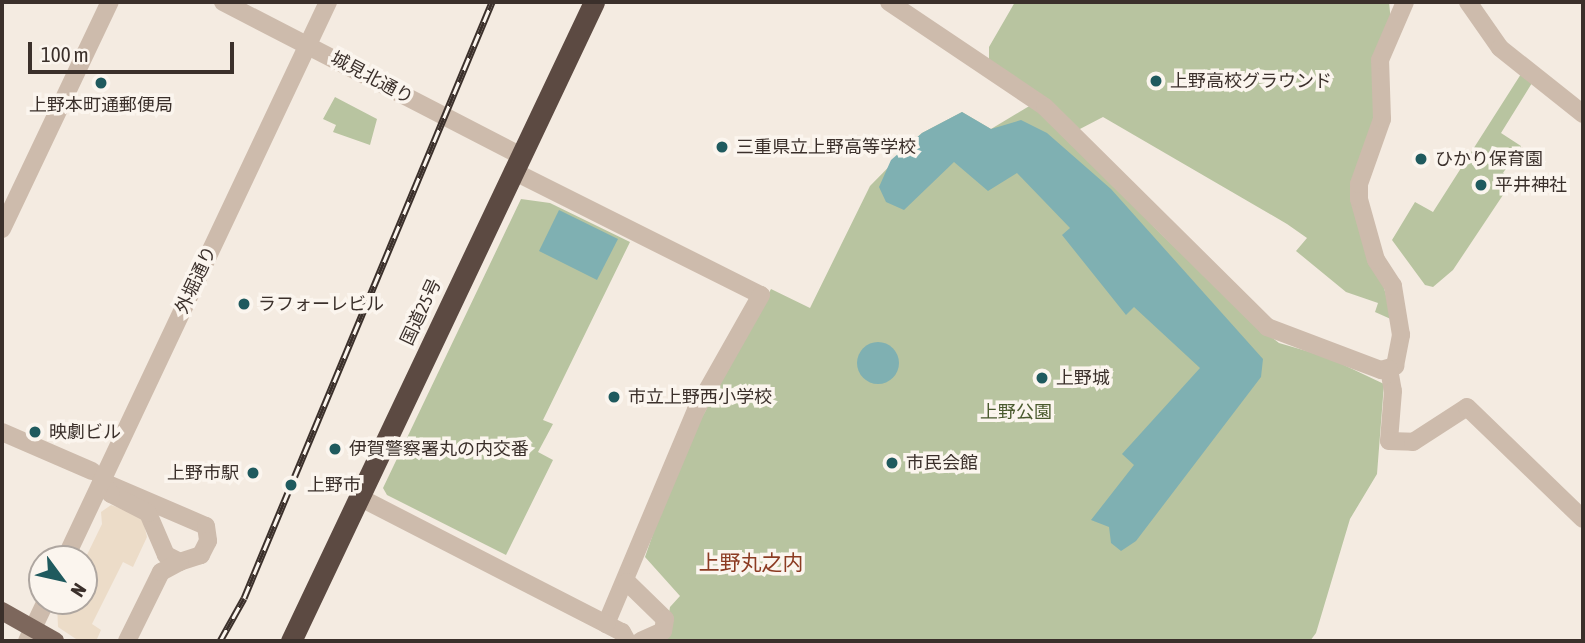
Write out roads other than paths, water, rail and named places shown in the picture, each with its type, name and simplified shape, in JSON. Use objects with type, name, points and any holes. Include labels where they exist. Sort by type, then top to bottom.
[{"type":"highway","name":"国道25号","points":[[291,641],[594,2]]},
{"type":"main road","points":[[2,611],[30,635],[55,641]]},
{"type":"street","points":[[2,229],[110,2]]},
{"type":"street","name":"城見北通り","points":[[223,2],[307,44],[517,163],[761,295],[687,429],[627,582]]},
{"type":"street","name":"外堀通り","points":[[70,545],[97,476],[328,2]]},
{"type":"street","points":[[889,2],[1045,107],[1267,327],[1376,370],[1395,366],[1401,346],[1393,286],[1376,260],[1359,200],[1359,184],[1382,119],[1380,61],[1405,2]]},
{"type":"street","points":[[1468,2],[1500,48],[1583,114]]},
{"type":"street","points":[[1476,2],[1485,16],[1481,20]]},
{"type":"street","points":[[1389,369],[1393,391],[1389,441],[1413,442],[1467,408],[1583,519]]},
{"type":"street","points":[[2,432],[206,526],[208,541],[201,555],[161,572],[127,641]]},
{"type":"street","points":[[97,476],[111,494],[148,513],[160,548],[180,562]]},
{"type":"street","points":[[359,497],[622,632],[627,641]]},
{"type":"street","points":[[606,624],[627,582],[665,619],[663,631],[641,641]]},
{"type":"street","points":[[30,635],[39,615]]},
{"type":"water","points":[[962,112],[991,129],[1021,120],[1047,133],[1111,189],[1263,359],[1261,377],[1136,541],[1121,551],[1111,543],[1109,527],[1091,520],[1134,465],[1122,454],[1200,368],[1134,307],[1126,315],[1062,235],[1070,228],[1017,173],[988,191],[954,162],[904,210],[886,202],[879,187],[891,160],[922,133]]},
{"type":"water","points":[[559,210],[618,239],[597,280],[539,251]]},
{"type":"water","points":[[878,342],[893,348],[899,363],[893,378],[878,384],[863,378],[857,363],[863,348]]},
{"type":"railway","points":[[220,641],[244,598],[492,2]]},
{"type":"place","name":"上野高校グラウンド","points":[[1156,81]]},
{"type":"place","name":"上野本町通郵便局","points":[[101,83]]},
{"type":"place","name":"三重県立上野高等学校","points":[[722,147]]},
{"type":"place","name":"ひかり保育園","points":[[1421,159]]},
{"type":"place","name":"平井神社","points":[[1481,185]]},
{"type":"place","name":"ラフォーレビル","points":[[244,304]]},
{"type":"place","name":"上野城","points":[[1042,378]]},
{"type":"place","name":"市立上野西小学校","points":[[614,397]]},
{"type":"place","name":"映劇ビル","points":[[35,432]]},
{"type":"place","name":"伊賀警察署丸の内交番","points":[[335,449]]},
{"type":"place","name":"市民会館","points":[[892,463]]},
{"type":"place","name":"上野市駅","points":[[253,473]]},
{"type":"place","name":"上野市","points":[[291,485]]},
{"type":"district","name":"上野丸之内","points":[[751,562]]},
{"type":"park label","name":"上野公園","points":[[1016,412]]}]
